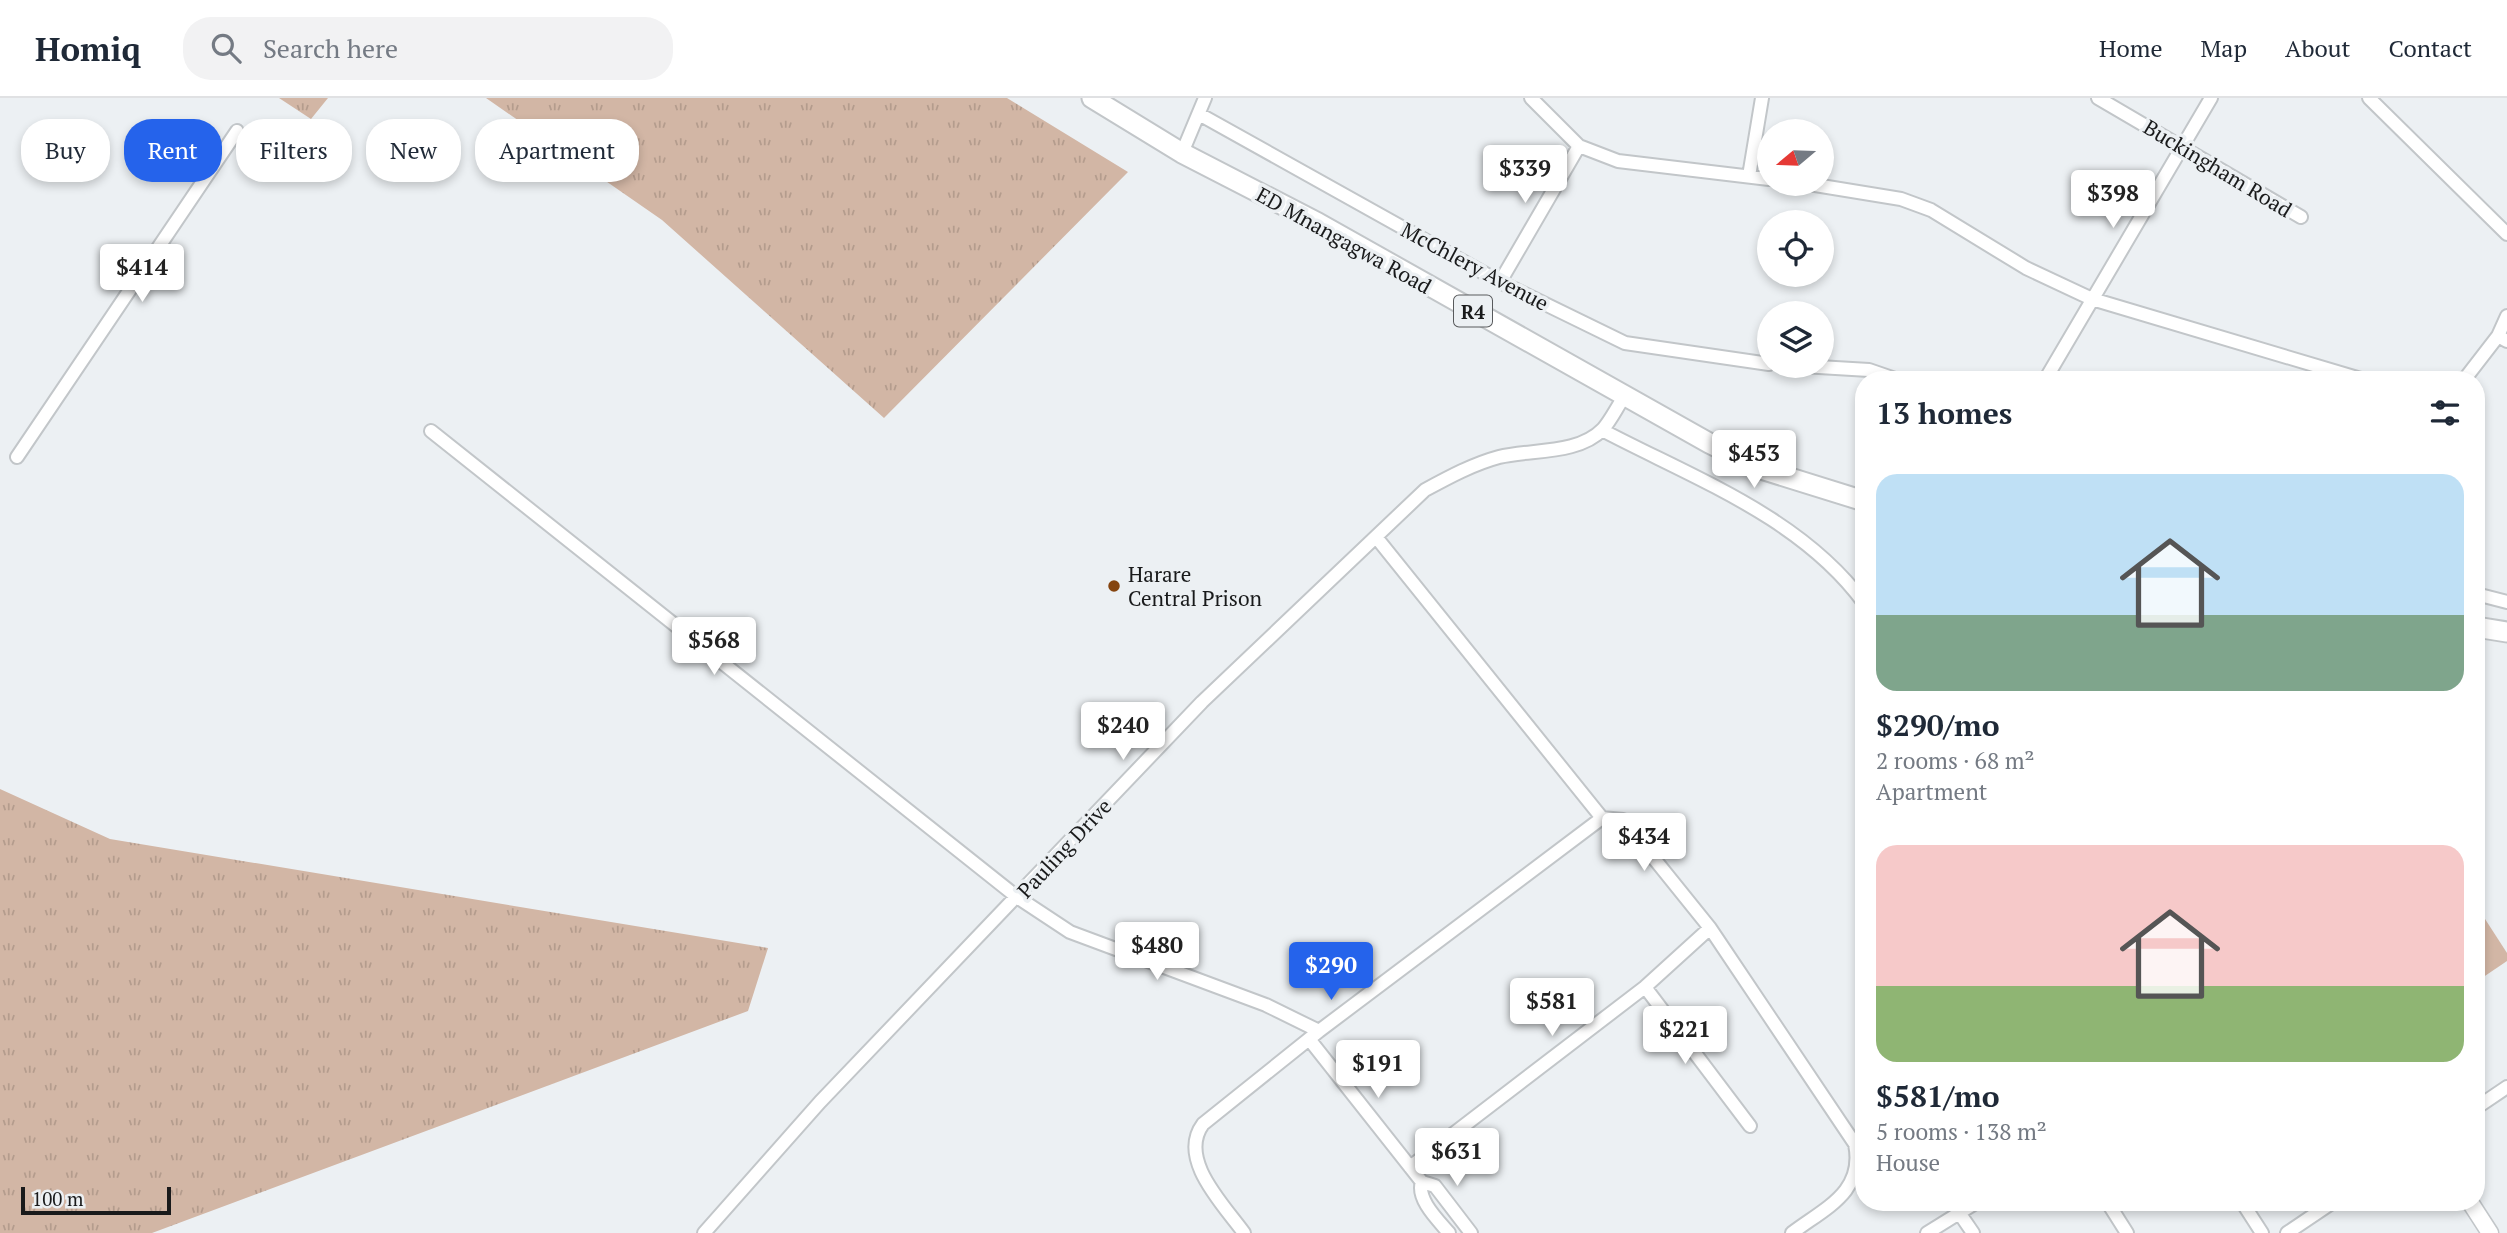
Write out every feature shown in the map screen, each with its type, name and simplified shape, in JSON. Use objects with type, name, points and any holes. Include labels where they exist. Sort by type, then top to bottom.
[{"type":"highway","name":"ED Mnangagwa Road","points":[[1093,98],[1182,153],[1318,223],[1624,397],[1761,469],[1855,498]]},
{"type":"highway","points":[[2485,628],[2507,632]]},
{"type":"main road","points":[[2476,1211],[2490,1233]]},
{"type":"street","points":[[1182,153],[1205,98]]},
{"type":"street","points":[[1531,98],[1579,146],[1618,161],[1757,177]]},
{"type":"street","points":[[1749,176],[1762,98]]},
{"type":"street","name":"Buckingham Road","points":[[2098,98],[2301,217]]},
{"type":"street","points":[[2050,371],[2211,98]]},
{"type":"street","points":[[2369,98],[2507,234]]},
{"type":"street","name":"McChlery Avenue","points":[[1199,114],[1500,282],[1625,343],[1757,362]]},
{"type":"street","points":[[16,457],[236,132]]},
{"type":"street","points":[[1500,282],[1579,146]]},
{"type":"street","points":[[1834,187],[1869,191],[1931,211],[2026,268],[2092,299],[2334,371]]},
{"type":"street","points":[[2473,371],[2503,339],[2507,316]]},
{"type":"street","points":[[1834,368],[1872,371]]},
{"type":"street","points":[[1624,397],[1602,430],[1760,512],[1802,539],[1844,576],[1855,591]]},
{"type":"street","name":"Pauling Drive","points":[[704,1233],[820,1102],[1202,702],[1425,490],[1460,471],[1500,457],[1540,452],[1579,442],[1602,430]]},
{"type":"street","points":[[431,431],[1017,897],[1070,932],[1266,1005],[1314,1035],[1410,1167],[1422,1182],[1435,1186],[1471,1233]]},
{"type":"street","points":[[1376,537],[1602,818]]},
{"type":"street","points":[[2485,596],[2507,602]]},
{"type":"street","points":[[1244,1233],[1202,1173],[1193,1147],[1195,1135],[1203,1124],[1314,1035],[1602,818],[1623,820],[1710,928],[1855,1144]]},
{"type":"street","points":[[1410,1167],[1645,988],[1710,928]]},
{"type":"street","points":[[1645,988],[1750,1126]]},
{"type":"street","points":[[2485,1102],[2507,1087]]},
{"type":"street","points":[[1792,1233],[1847,1191],[1855,1176]]},
{"type":"street","points":[[1422,1182],[1420,1188],[1424,1201],[1449,1233]]},
{"type":"street","points":[[1927,1233],[1962,1211]]},
{"type":"street","points":[[2113,1211],[2127,1233]]},
{"type":"street","points":[[2248,1211],[2262,1233]]},
{"type":"street","points":[[2287,1233],[2320,1211]]},
{"type":"street","points":[[1959,1213],[1973,1233]]},
{"type":"green space","points":[[279,98],[328,98],[311,119]]},
{"type":"green space","points":[[486,98],[1007,98],[1128,172],[884,418],[662,220],[607,182],[639,182],[639,119],[516,119]]},
{"type":"green space","points":[[0,789],[110,839],[768,948],[748,1011],[152,1233],[0,1233]]},
{"type":"green space","points":[[2485,919],[2507,953],[2507,961],[2485,976]]},
{"type":"place","name":"Harare Central Prison","points":[[1114,586]]}]
